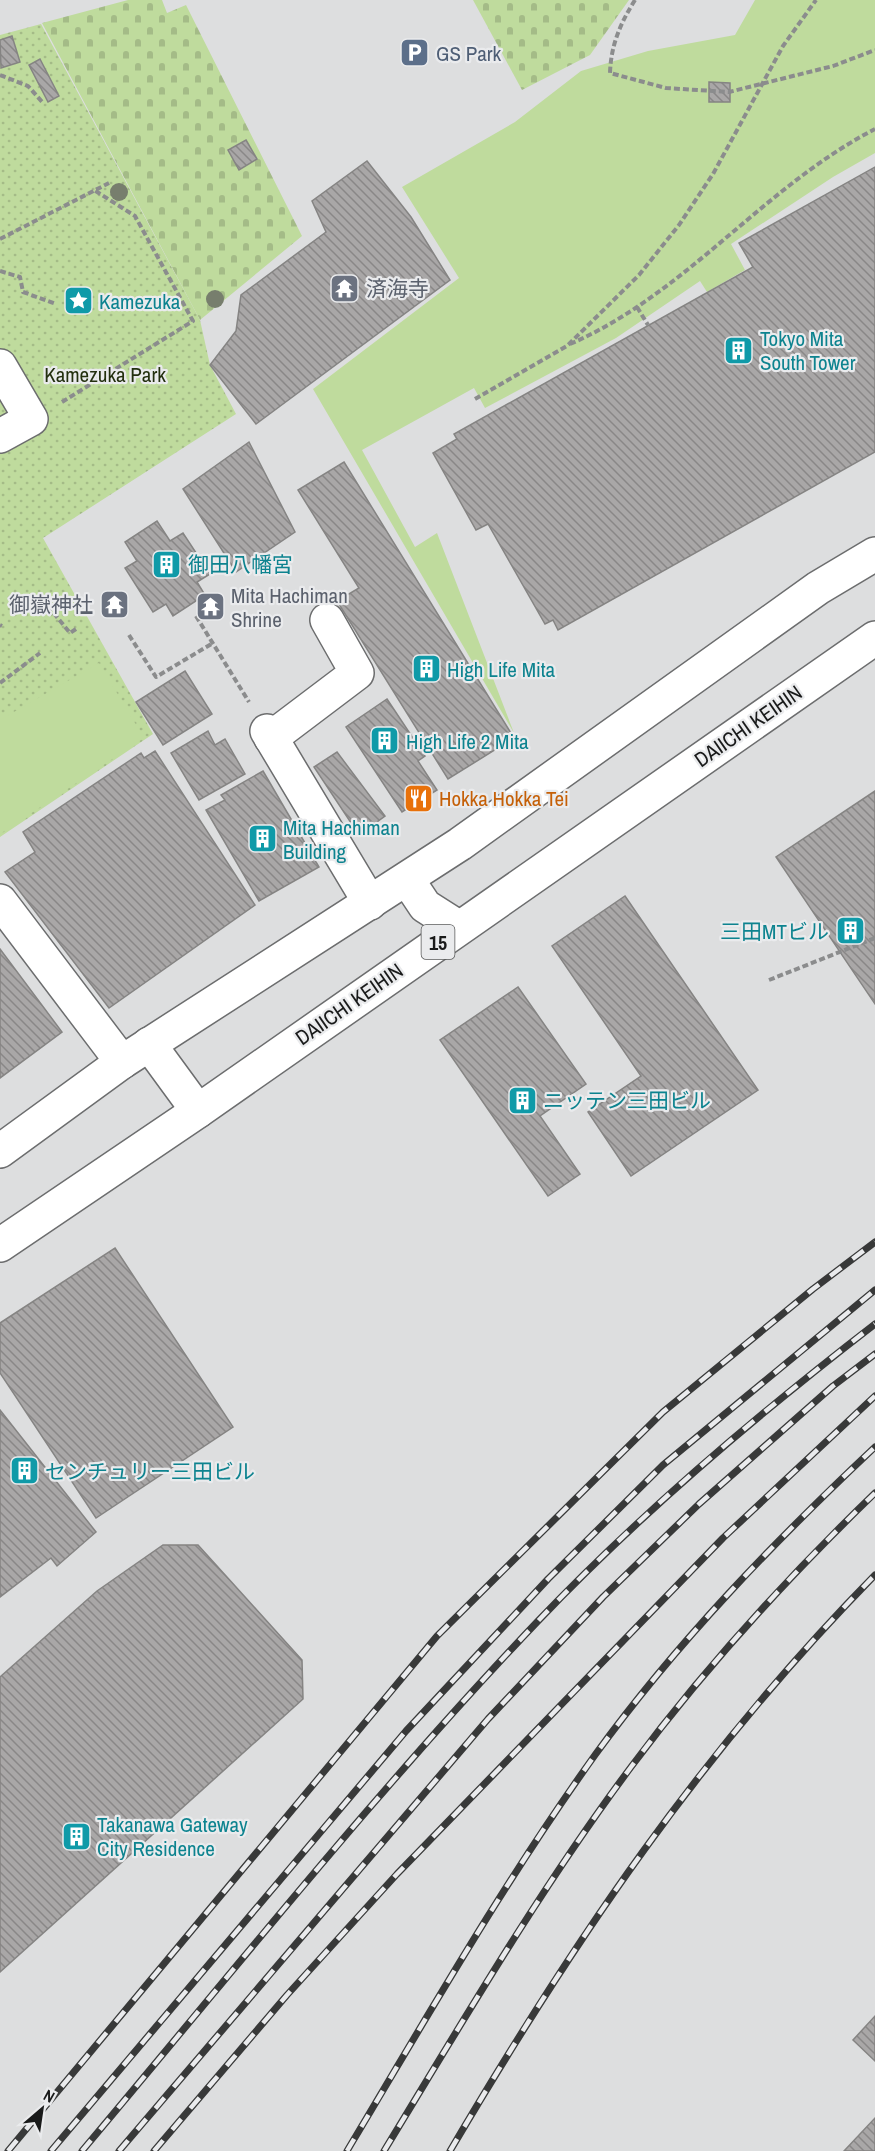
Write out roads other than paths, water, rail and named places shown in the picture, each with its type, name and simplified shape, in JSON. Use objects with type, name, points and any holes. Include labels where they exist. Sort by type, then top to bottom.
[{"type":"main road","points":[[0,366],[31,419],[0,436]]},
{"type":"main road","points":[[0,1151],[136,1053],[460,844],[818,588],[875,554]]},
{"type":"main road","points":[[327,620],[357,673],[269,735],[370,903]]},
{"type":"main road","name":"DAIICHI KEIHIN","points":[[0,1245],[198,1111],[458,927],[875,638]]},
{"type":"main road","points":[[407,879],[424,906],[458,927]]},
{"type":"main road","points":[[0,901],[136,1053],[198,1111]]},
{"type":"railway","points":[[8,2151],[437,1636],[663,1412],[813,1289],[875,1242]]},
{"type":"railway","points":[[51,2151],[406,1731],[548,1579],[663,1465],[875,1290]]},
{"type":"railway","points":[[82,2151],[363,1816],[478,1685],[538,1621],[618,1542],[701,1466],[875,1324]]},
{"type":"railway","points":[[119,2151],[488,1719],[603,1597],[699,1504],[833,1386],[875,1354]]},
{"type":"railway","points":[[154,2151],[287,1995],[397,1874],[723,1538],[875,1396]]},
{"type":"railway","points":[[347,2151],[529,1852],[626,1713],[728,1594],[800,1519],[875,1447]]},
{"type":"railway","points":[[384,2151],[534,1908],[631,1767],[747,1625],[875,1493]]},
{"type":"railway","points":[[450,2151],[544,1997],[644,1850],[753,1710],[812,1642],[875,1575]]},
{"type":"place","name":"GS Park","points":[[415,53]]},
{"type":"place","name":"済海寺","points":[[345,288]]},
{"type":"place","name":"Kamezuka","points":[[78,301]]},
{"type":"place","name":"Tokyo Mita South Tower","points":[[739,350]]},
{"type":"place","name":"御田八幡宮","points":[[167,564]]},
{"type":"place","name":"御嶽神社","points":[[114,604]]},
{"type":"place","name":"Mita Hachiman Shrine","points":[[210,607]]},
{"type":"place","name":"High Life Mita","points":[[426,669]]},
{"type":"place","name":"High Life 2 Mita","points":[[385,741]]},
{"type":"place","name":"Hokka Hokka Tei","points":[[418,798]]},
{"type":"place","name":"Mita Hachiman Building","points":[[262,839]]},
{"type":"place","name":"三田MTビル","points":[[850,931]]},
{"type":"place","name":"ニッテン三田ビル","points":[[522,1100]]},
{"type":"place","name":"センチュリー三田ビル","points":[[24,1471]]},
{"type":"place","name":"Takanawa Gateway City Residence","points":[[76,1836]]},
{"type":"park label","name":"Kamezuka Park","points":[[105,374]]}]
